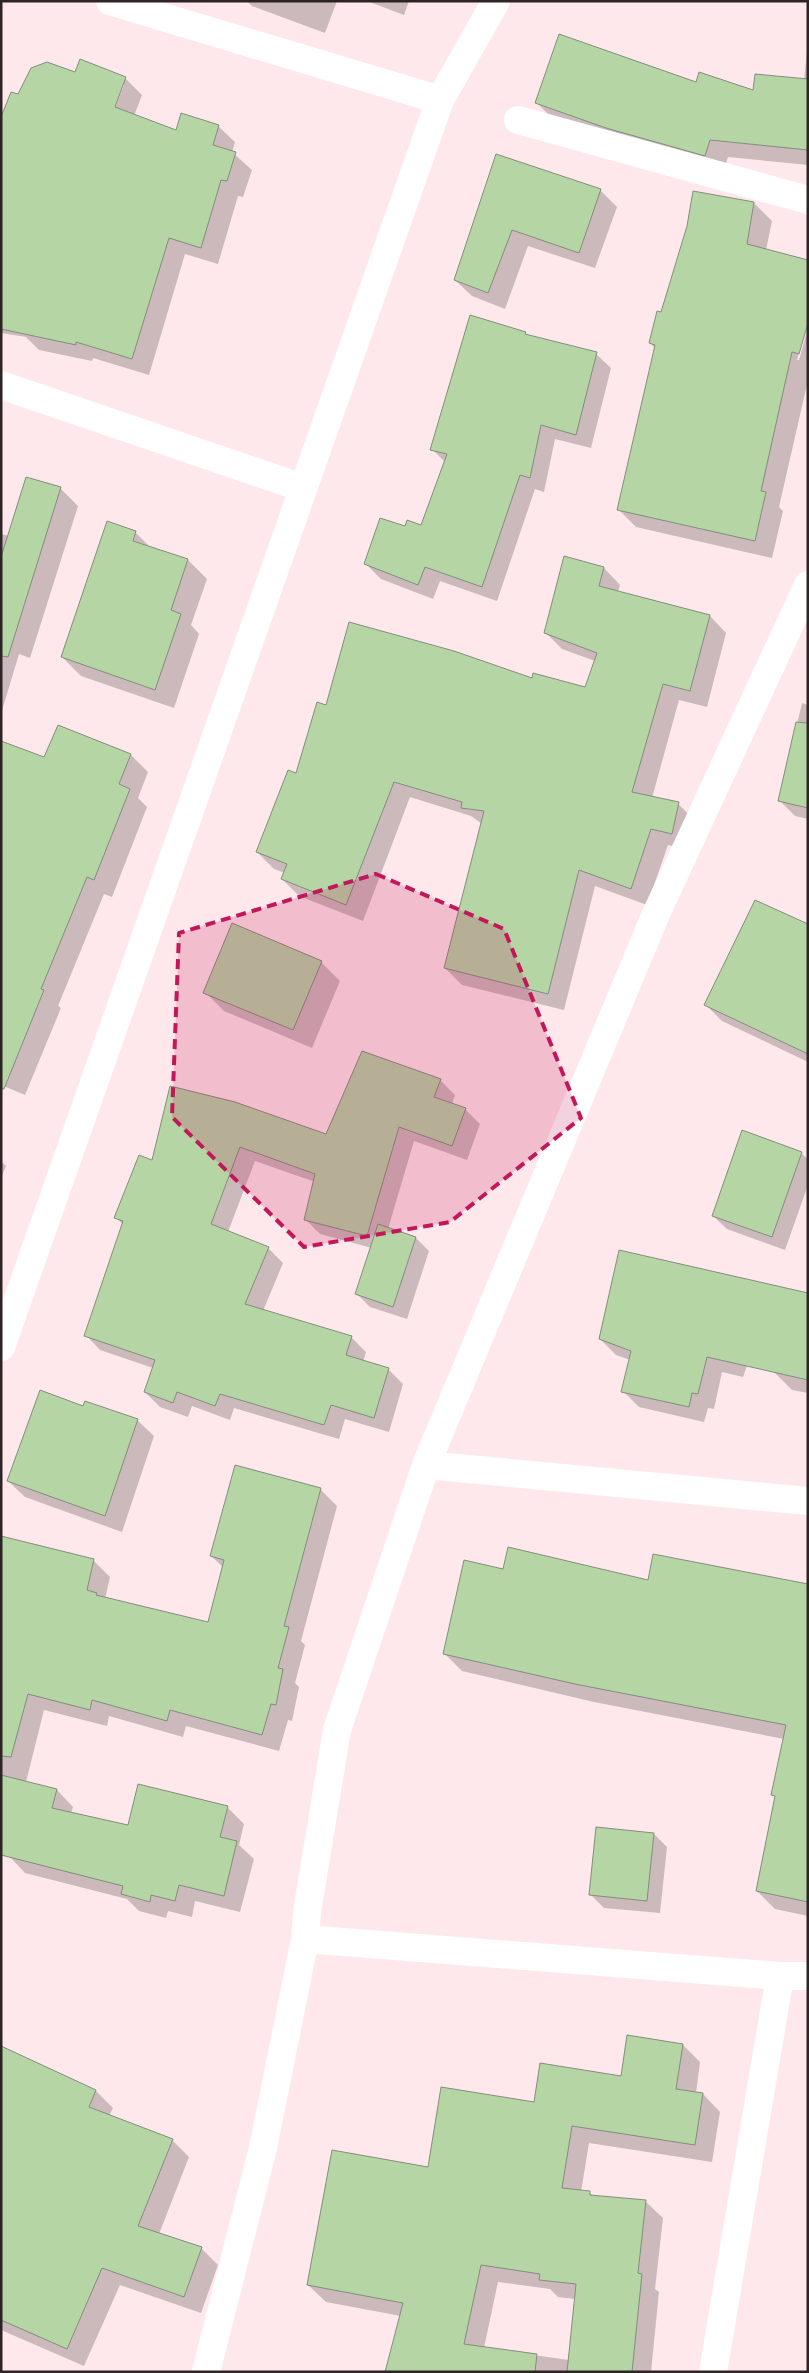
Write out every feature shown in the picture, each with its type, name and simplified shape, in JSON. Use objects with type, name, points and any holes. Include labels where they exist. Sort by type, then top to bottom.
[{"type":"street","points":[[110,1],[440,100]]},
{"type":"street","points":[[1,1347],[440,100],[496,1]]},
{"type":"street","points":[[518,120],[808,200]]},
{"type":"street","points":[[1,385],[303,488]]},
{"type":"street","points":[[206,2372],[263,2148],[305,1940],[307,1912],[337,1730],[426,1465],[656,914],[808,585]]},
{"type":"street","points":[[426,1465],[808,1501]]},
{"type":"street","points":[[305,1940],[780,1976],[808,1976]]},
{"type":"street","points":[[713,2372],[780,1976]]},
{"type":"highlighted area","points":[[376,874],[504,929],[581,1118],[450,1222],[304,1247],[172,1117],[179,933]]},
{"type":"building","points":[[559,34],[696,82],[699,72],[753,90],[755,74],[808,79],[808,150],[710,140],[705,156],[606,128],[535,103]]},
{"type":"building","points":[[80,59],[126,77],[115,107],[176,130],[181,113],[219,125],[213,145],[236,152],[227,181],[221,180],[201,248],[169,238],[132,359],[76,342],[76,345],[1,329],[1,117],[11,92],[18,94],[31,68],[47,62],[75,72]]},
{"type":"building","points":[[496,154],[601,189],[579,253],[512,230],[488,293],[454,280]]},
{"type":"building","points":[[693,191],[754,202],[747,244],[808,260],[808,323],[799,354],[792,352],[761,491],[766,492],[755,541],[617,510],[655,345],[649,343],[657,311],[661,312],[687,226]]},
{"type":"building","points":[[470,315],[526,332],[525,334],[597,352],[576,435],[541,425],[530,478],[520,475],[482,587],[425,567],[418,585],[364,564],[380,518],[405,526],[407,520],[421,525],[447,454],[430,450]]},
{"type":"building","points":[[26,477],[61,487],[8,657],[1,656],[1,557]]},
{"type":"building","points":[[107,521],[136,531],[133,541],[188,559],[171,610],[181,614],[155,690],[61,657]]},
{"type":"building","points":[[564,556],[604,567],[599,586],[710,615],[690,691],[663,684],[632,792],[679,802],[672,834],[651,829],[631,889],[579,870],[548,994],[444,968],[484,811],[461,808],[462,802],[394,782],[346,905],[281,879],[287,864],[256,852],[288,770],[296,773],[317,702],[326,705],[349,622],[454,651],[532,678],[533,673],[585,687],[597,653],[544,633]]},
{"type":"building","points":[[796,722],[808,723],[808,808],[778,801]]},
{"type":"building","points":[[58,725],[131,754],[119,784],[130,789],[94,880],[87,877],[41,989],[44,990],[4,1089],[1,1089],[1,741],[44,757]]},
{"type":"building","points":[[755,900],[808,924],[808,1054],[704,1005]]},
{"type":"building","points":[[232,923],[322,961],[293,1030],[203,993]]},
{"type":"building","points":[[362,1051],[441,1079],[434,1097],[466,1108],[452,1146],[399,1127],[367,1236],[304,1220],[315,1174],[240,1147],[211,1224],[269,1247],[245,1304],[352,1336],[346,1355],[389,1368],[374,1418],[331,1405],[324,1425],[220,1394],[215,1406],[177,1392],[173,1403],[144,1392],[155,1360],[84,1336],[123,1221],[114,1218],[139,1155],[152,1160],[170,1086],[235,1102],[326,1134]]},
{"type":"building","points":[[742,1130],[802,1152],[772,1237],[712,1216]]},
{"type":"building","points":[[378,1224],[416,1237],[393,1307],[355,1294]]},
{"type":"building","points":[[619,1250],[808,1293],[808,1380],[707,1357],[698,1394],[692,1393],[689,1407],[621,1392],[631,1351],[599,1339]]},
{"type":"building","points":[[40,1390],[83,1406],[85,1401],[138,1419],[105,1516],[7,1481]]},
{"type":"building","points":[[235,1465],[321,1488],[284,1626],[289,1627],[278,1668],[283,1669],[276,1705],[271,1704],[262,1735],[170,1710],[167,1721],[92,1700],[90,1710],[28,1694],[11,1757],[1,1756],[1,1536],[94,1559],[87,1590],[97,1593],[96,1595],[208,1622],[224,1560],[210,1556]]},
{"type":"building","points":[[508,1547],[648,1580],[653,1554],[808,1584],[808,1902],[756,1891],[775,1796],[771,1795],[786,1725],[575,1684],[443,1654],[464,1560],[503,1569]]},
{"type":"building","points":[[1,1775],[57,1789],[52,1808],[128,1825],[138,1784],[228,1806],[220,1837],[237,1841],[224,1896],[179,1885],[175,1901],[151,1895],[150,1902],[121,1894],[123,1886],[1,1855]]},
{"type":"building","points":[[596,1827],[654,1833],[647,1901],[589,1895]]},
{"type":"building","points":[[627,2035],[683,2044],[676,2089],[703,2093],[695,2145],[572,2126],[562,2188],[590,2191],[590,2195],[646,2200],[638,2273],[642,2274],[632,2372],[567,2372],[576,2284],[539,2280],[540,2274],[481,2265],[464,2344],[537,2354],[535,2372],[385,2372],[403,2303],[307,2285],[332,2150],[428,2167],[441,2087],[534,2102],[540,2063],[621,2076]]},
{"type":"building","points":[[1,2046],[96,2090],[89,2107],[173,2139],[138,2226],[202,2247],[184,2297],[102,2268],[67,2349],[1,2320]]}]
